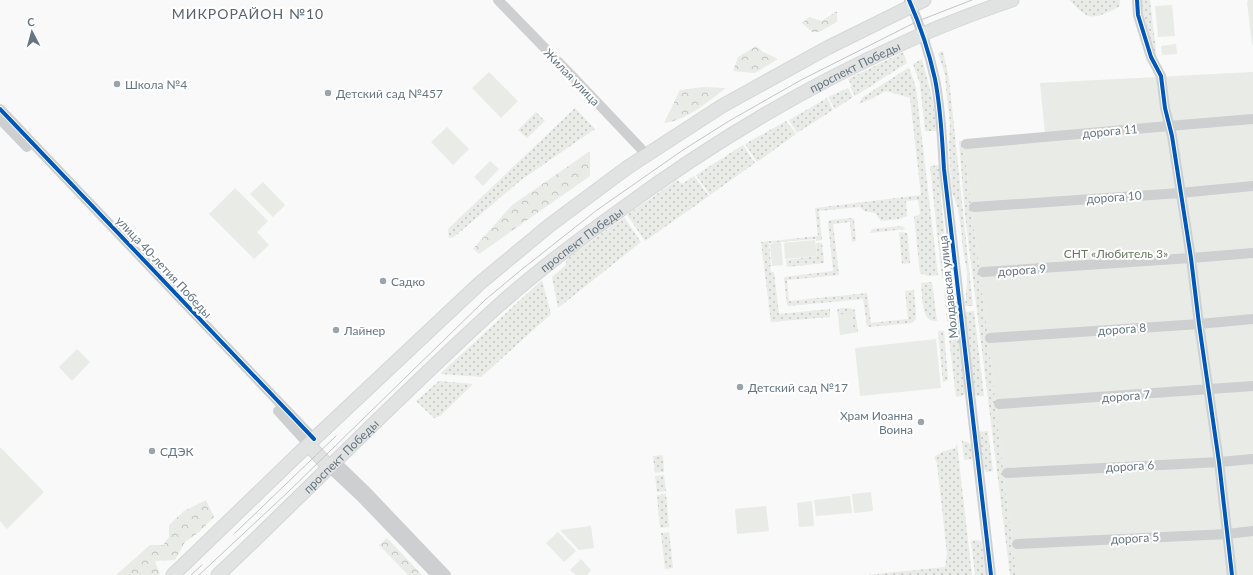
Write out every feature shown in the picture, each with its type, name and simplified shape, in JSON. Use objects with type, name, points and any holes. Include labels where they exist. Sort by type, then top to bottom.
[{"type":"main road","points":[[173,575],[491,274],[556,221],[646,154],[722,106],[763,82],[910,3],[924,0]]},
{"type":"main road","name":"проспект Победы","points":[[218,575],[498,306],[546,265],[633,200],[684,164],[829,78],[922,34],[1012,0]]},
{"type":"main road","name":"улица 40-летия Победы","points":[[312,442],[332,464]]},
{"type":"street","name":"Жилая улица","points":[[498,0],[646,154]]},
{"type":"street","points":[[1137,0],[1138,15],[1146,43],[1151,57],[1161,76],[1165,108],[1191,258],[1219,462],[1232,575]]},
{"type":"street","name":"Молдавская улица","points":[[910,3],[922,34],[935,79],[940,111],[946,184],[990,575]]},
{"type":"street","name":"улица 40-летия Победы","points":[[0,109],[213,341],[312,442]]},
{"type":"street","points":[[0,119],[95,213]]},
{"type":"street","name":"дорога 11","points":[[966,144],[1253,119]]},
{"type":"street","name":"дорога 10","points":[[974,207],[1253,186]]},
{"type":"street","name":"улица 40-летия Победы","points":[[95,213],[312,442]]},
{"type":"street","name":"дорога 9","points":[[982,272],[1253,253]]},
{"type":"street","name":"дорога 8","points":[[990,338],[1253,319]]},
{"type":"street","name":"дорога 7","points":[[999,404],[1253,386]]},
{"type":"street","name":"дорога 6","points":[[1006,473],[1253,459]]},
{"type":"street","name":"улица 40-летия Победы","points":[[332,464],[360,496],[436,575]]},
{"type":"street","name":"улица 40-летия Победы","points":[[332,464],[365,490],[446,575]]},
{"type":"street","name":"дорога 5","points":[[1017,544],[1227,534],[1253,531]]},
{"type":"green space","points":[[1069,0],[1120,0],[1119,7],[1104,14],[1092,17],[1084,13]]},
{"type":"green space","points":[[1139,0],[1150,0],[1157,60],[1154,57]]},
{"type":"green space","points":[[1248,0],[1253,0],[1253,45],[1247,2]]},
{"type":"green space","points":[[1172,5],[1175,36],[1158,37],[1155,6]]},
{"type":"green space","points":[[837,11],[837,22],[819,32],[812,32],[802,23],[809,17],[822,21]]},
{"type":"green space","points":[[1176,44],[1177,54],[1162,55],[1161,46]]},
{"type":"green space","points":[[756,46],[763,52],[778,59],[755,73],[733,71],[738,57]]},
{"type":"green space","points":[[943,51],[949,79],[973,306],[965,306],[967,271],[958,208],[952,192],[949,150],[950,123],[945,75],[938,53]]},
{"type":"green space","points":[[903,52],[907,63],[855,96],[848,79]]},
{"type":"green space","points":[[922,59],[933,101],[936,131],[925,131],[920,84],[913,64]]},
{"type":"green space","points":[[908,68],[916,88],[938,275],[928,276],[920,273],[914,216],[919,215],[920,212],[918,200],[906,201],[907,216],[900,219],[881,221],[875,213],[864,211],[860,207],[819,211],[822,240],[816,241],[816,239],[769,243],[770,266],[771,272],[774,272],[779,314],[830,309],[830,317],[771,322],[761,242],[818,236],[815,208],[921,195],[910,98],[886,91],[858,104],[863,97]]},
{"type":"green space","points":[[489,72],[518,101],[501,118],[472,88]]},
{"type":"green space","name":"СНТ «Любитель 3»","points":[[1253,72],[1253,575],[1017,575],[963,141],[1045,134],[1040,83]]},
{"type":"green space","points":[[703,87],[726,88],[689,114],[664,123],[680,90]]},
{"type":"green space","points":[[848,88],[853,97],[835,109],[828,97]]},
{"type":"green space","points":[[827,98],[833,110],[797,133],[789,120]]},
{"type":"green space","points":[[575,108],[595,129],[521,180],[454,237],[449,238],[448,229]]},
{"type":"green space","points":[[536,112],[545,121],[527,138],[518,130]]},
{"type":"green space","points":[[786,121],[796,134],[757,162],[745,144]]},
{"type":"green space","points":[[447,127],[469,149],[453,165],[431,142]]},
{"type":"green space","points":[[959,141],[963,141],[1017,575],[1010,575],[965,215]]},
{"type":"green space","points":[[743,145],[755,163],[710,195],[696,175]]},
{"type":"green space","points":[[590,151],[590,176],[479,254],[473,249],[512,205]]},
{"type":"green space","points":[[490,161],[499,169],[483,186],[474,177]]},
{"type":"green space","points":[[939,165],[941,173],[941,200],[947,260],[942,279],[930,166]]},
{"type":"green space","points":[[694,176],[709,196],[645,241],[627,215],[677,180],[682,184]]},
{"type":"green space","points":[[263,182],[285,205],[273,217],[250,194]]},
{"type":"green space","points":[[235,188],[268,221],[257,232],[269,245],[254,259],[209,214]]},
{"type":"green space","points":[[624,217],[641,242],[558,308],[552,277],[565,266],[567,259]]},
{"type":"green space","points":[[854,219],[856,241],[852,242],[850,222],[833,224],[839,275],[787,280],[789,301],[867,293],[871,323],[908,319],[905,291],[914,290],[916,319],[912,323],[868,327],[863,299],[787,305],[784,277],[833,271],[828,222],[830,220]]},
{"type":"green space","points":[[902,226],[906,229],[870,233],[872,229]]},
{"type":"green space","points":[[899,232],[907,233],[910,263],[902,264]]},
{"type":"green space","points":[[815,240],[817,256],[785,259],[784,243]]},
{"type":"green space","points":[[781,242],[783,265],[772,266],[770,244]]},
{"type":"green space","points":[[816,243],[822,243],[824,263],[787,267],[786,260],[817,256]]},
{"type":"green space","points":[[953,276],[956,308],[946,309],[944,290]]},
{"type":"green space","points":[[542,280],[551,314],[481,377],[440,374]]},
{"type":"green space","points":[[932,282],[937,321],[927,318],[923,303],[921,283]]},
{"type":"green space","points":[[841,308],[855,310],[858,332],[853,333],[851,314],[838,315],[837,310]]},
{"type":"green space","points":[[974,311],[984,396],[975,395],[965,312]]},
{"type":"green space","points":[[851,313],[853,333],[840,335],[838,315]]},
{"type":"green space","points":[[957,313],[955,319],[947,322],[946,314]]},
{"type":"green space","points":[[948,330],[959,331],[966,391],[964,395],[956,397]]},
{"type":"green space","points":[[938,331],[944,331],[948,380],[943,382]]},
{"type":"green space","points":[[936,339],[941,388],[860,396],[855,348]]},
{"type":"green space","points":[[77,349],[90,362],[72,381],[59,367]]},
{"type":"green space","points":[[439,381],[473,384],[440,416],[434,418],[416,401]]},
{"type":"green space","points":[[988,431],[993,471],[986,472],[983,467],[978,432]]},
{"type":"green space","points":[[962,441],[966,441],[972,447],[974,459],[964,460]]},
{"type":"green space","points":[[957,444],[972,575],[867,575],[945,567],[947,554],[937,463],[934,457],[942,452],[955,448]]},
{"type":"green space","points":[[0,447],[44,492],[7,529],[0,521]]},
{"type":"green space","points":[[663,455],[664,472],[655,473],[653,456]]},
{"type":"green space","points":[[664,475],[666,491],[657,492],[655,476]]},
{"type":"green space","points":[[871,492],[873,511],[854,513],[852,494]]},
{"type":"green space","points":[[666,494],[669,527],[660,528],[657,495]]},
{"type":"green space","points":[[850,496],[852,513],[816,516],[814,500]]},
{"type":"green space","points":[[206,500],[214,517],[199,532],[185,542],[175,560],[155,561],[160,575],[116,575],[150,545],[163,545],[169,537],[169,525],[184,511]]},
{"type":"green space","points":[[812,501],[814,526],[799,527],[797,503]]},
{"type":"green space","points":[[766,506],[769,531],[737,534],[735,509]]},
{"type":"green space","points":[[591,526],[594,548],[579,550],[560,530]]},
{"type":"green space","points":[[558,532],[576,551],[564,562],[546,543]]},
{"type":"green space","points":[[669,532],[673,568],[665,569],[661,533]]},
{"type":"green space","points":[[387,538],[422,575],[408,575],[379,545]]},
{"type":"green space","points":[[971,541],[981,541],[982,545],[985,575],[975,575]]},
{"type":"green space","points":[[581,559],[591,570],[587,575],[576,575],[570,570]]},
{"type":"tram line","points":[[199,575],[288,492],[485,300],[597,210],[683,150],[729,121],[801,80],[918,21],[972,0]]},
{"type":"tram line","points":[[235,533],[336,436]]},
{"type":"tram line","points":[[191,575],[202,565]]},
{"type":"cycle path","points":[[909,0],[927,49],[939,102],[944,169],[991,575]]},
{"type":"cycle path","points":[[1137,0],[1138,15],[1151,57],[1161,76],[1165,108],[1172,136],[1191,258],[1219,462],[1232,575]]},
{"type":"cycle path","points":[[0,109],[314,439]]},
{"type":"place","name":"Школа №4","points":[[117,84]]},
{"type":"place","name":"Детский сад №457","points":[[328,93]]},
{"type":"place","name":"Садко","points":[[383,281]]},
{"type":"place","name":"Лайнер","points":[[336,330]]},
{"type":"place","name":"Детский сад №17","points":[[740,387]]},
{"type":"place","name":"Храм Иоанна Воина","points":[[921,422]]},
{"type":"place","name":"СДЭК","points":[[152,451]]},
{"type":"district","name":"МИКРОРАЙОН №10","points":[[248,13]]}]
